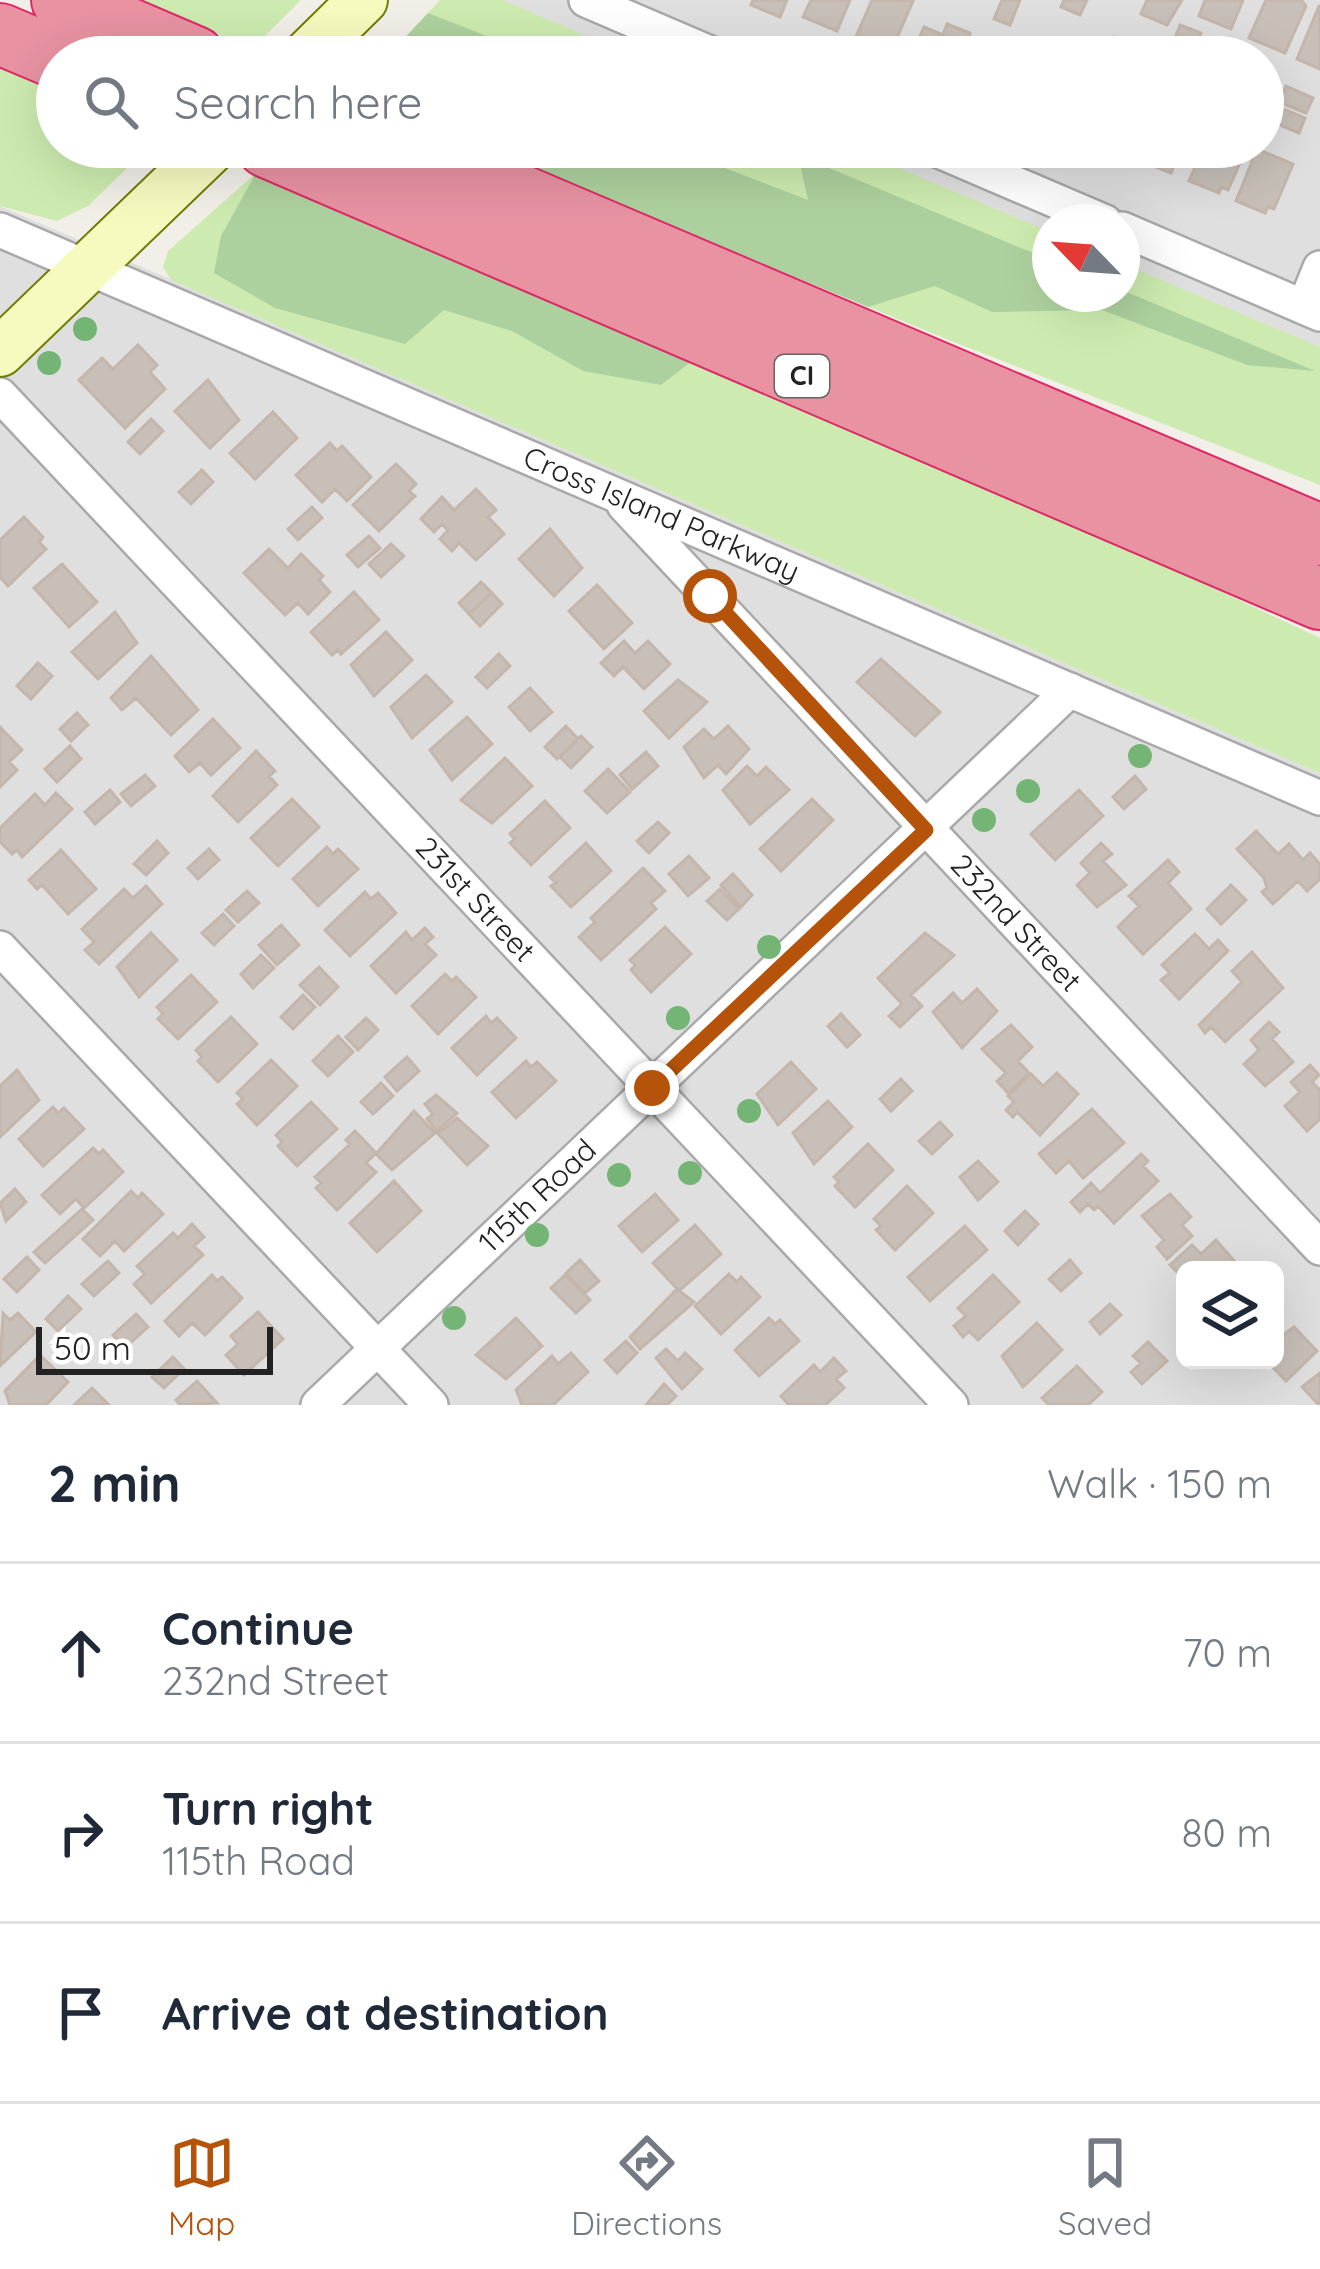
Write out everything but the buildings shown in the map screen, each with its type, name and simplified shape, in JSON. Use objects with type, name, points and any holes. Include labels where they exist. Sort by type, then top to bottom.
[{"type":"highway","points":[[62,0],[146,36]]},
{"type":"highway","points":[[0,34],[36,49]]},
{"type":"highway","name":"CI","points":[[316,168],[1320,599]]},
{"type":"highway","name":"CI","points":[[456,168],[1320,535]]},
{"type":"main road","points":[[326,36],[363,0]]},
{"type":"main road","points":[[0,352],[191,168]]},
{"type":"street","points":[[586,0],[670,36]]},
{"type":"street","points":[[979,168],[1063,204]]},
{"type":"street","name":"Cross Island Parkway","points":[[0,230],[1320,798]]},
{"type":"street","points":[[1140,237],[1312,310],[1320,268]]},
{"type":"street","name":"231st Street","points":[[0,395],[951,1405]]},
{"type":"street","name":"232nd Street","points":[[612,493],[1320,1248]]},
{"type":"street","name":"115th Road","points":[[318,1405],[1070,691]]},
{"type":"street","points":[[0,948],[431,1405]]},
{"type":"shaded area","points":[[466,0],[1320,0],[1320,359],[1140,283],[1140,204],[1032,204],[1032,237],[866,168],[1284,168],[1284,36],[552,36]]},
{"type":"shaded area","points":[[0,206],[1320,773],[1320,1405],[0,1405]]},
{"type":"green space","points":[[140,0],[301,0],[265,36],[222,36]]},
{"type":"green space","points":[[440,0],[502,0],[587,36],[407,36]]},
{"type":"green space","points":[[428,13],[487,36],[407,36]]},
{"type":"green space","points":[[0,60],[36,76],[36,168],[127,168],[88,206],[57,221],[0,206]]},
{"type":"green space","points":[[532,168],[899,168],[1032,224],[1032,312],[1140,312],[1140,271],[1320,347],[1320,485],[946,339]]},
{"type":"green space","points":[[532,168],[725,168],[808,200],[801,168],[829,168],[1032,252],[1032,311],[992,312],[935,286],[868,307]]},
{"type":"green space","points":[[256,173],[949,464],[1320,638],[1320,773],[171,280],[163,267],[168,251]]},
{"type":"green space","points":[[256,173],[696,358],[661,385],[583,371],[512,331],[444,310],[405,344],[275,308],[214,273],[221,236]]},
{"type":"green space","points":[[1140,298],[1315,371],[1247,365],[1107,312],[1140,312]]},
{"type":"route","points":[[652,1088],[926,830],[710,596]]}]
